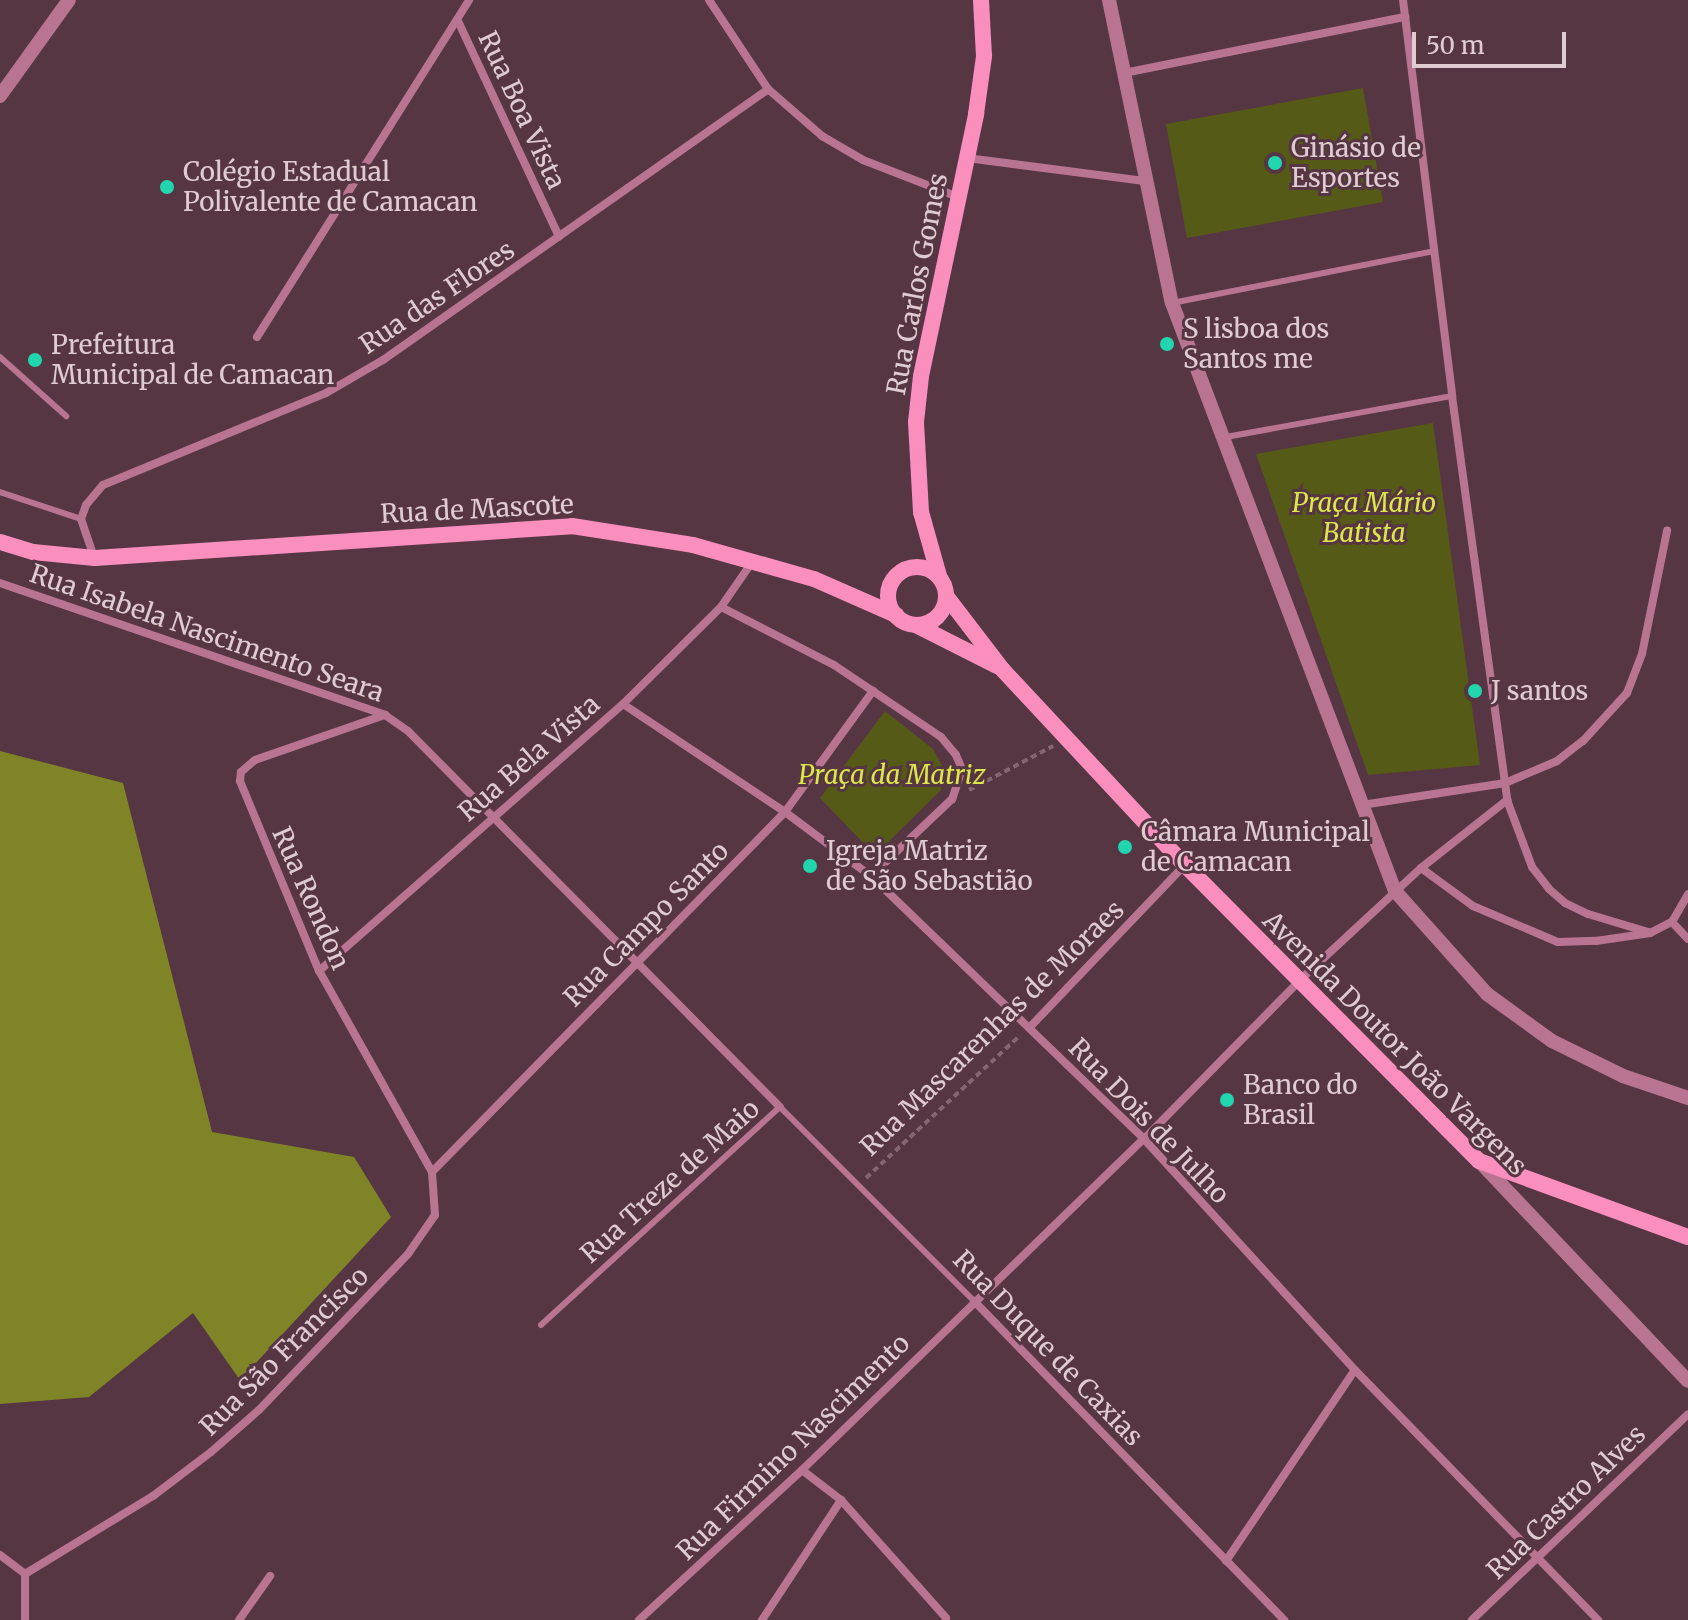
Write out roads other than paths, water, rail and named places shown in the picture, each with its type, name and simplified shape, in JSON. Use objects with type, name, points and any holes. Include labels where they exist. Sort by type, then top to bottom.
[{"type":"main road","name":"Rua Carlos Gomes","points":[[939,576],[921,512],[916,422],[921,376],[984,56],[981,0]]},
{"type":"main road","name":"Rua de Mascote","points":[[0,542],[33,552],[95,558],[572,526],[693,545],[817,580],[896,615]]},
{"type":"main road","points":[[919,566],[939,576],[947,597],[937,617],[916,625],[896,615],[888,595],[897,574],[919,566]]},
{"type":"main road","name":"Avenida Doutor João Vargens","points":[[947,597],[1002,669],[1185,865],[1479,1161]]},
{"type":"main road","name":"Avenida Doutor João Vargens","points":[[916,625],[1002,669]]},
{"type":"main road","points":[[1479,1161],[1688,1237]]},
{"type":"street","points":[[0,96],[69,0]]},
{"type":"street","name":"Rua Boa Vista","points":[[469,0],[458,21],[559,237]]},
{"type":"street","points":[[709,0],[768,89],[822,136],[863,160],[958,197]]},
{"type":"street","points":[[1109,0],[1172,303],[1395,891],[1487,994],[1552,1041],[1623,1076],[1688,1098]]},
{"type":"street","points":[[1403,0],[1452,396],[1507,800],[1532,867],[1549,889],[1565,903],[1588,914],[1650,933]]},
{"type":"street","points":[[1123,74],[1405,17]]},
{"type":"street","points":[[257,337],[458,21]]},
{"type":"street","name":"Rua das Flores","points":[[81,519],[86,505],[103,485],[326,393],[383,360],[768,89]]},
{"type":"street","points":[[966,158],[1145,181]]},
{"type":"street","points":[[81,519],[95,558]]},
{"type":"street","points":[[1362,805],[1505,783],[1557,761],[1583,741],[1627,693],[1642,654],[1667,531]]},
{"type":"street","name":"Rua Bela Vista","points":[[319,971],[623,704],[721,607],[752,562]]},
{"type":"street","name":"Rua Isabela Nascimento Seara","points":[[0,583],[385,715],[408,731],[637,961]]},
{"type":"street","points":[[721,607],[834,665],[941,737],[956,755],[962,769],[952,799],[871,876]]},
{"type":"street","name":"Rua Campo Santo","points":[[432,1172],[785,812],[873,691]]},
{"type":"street","name":"Rua Dois de Julho","points":[[623,704],[785,812],[871,876],[1144,1139],[1355,1370],[1598,1620]]},
{"type":"street","name":"Rua Rondon","points":[[385,715],[255,760],[241,772],[243,790],[319,971],[432,1172]]},
{"type":"street","name":"Rua Firmino Nascimento","points":[[639,1620],[802,1470],[1144,1139],[1300,980],[1421,868],[1507,800]]},
{"type":"street","name":"Rua Mascarenhas de Moraes","points":[[1030,1027],[1185,865]]},
{"type":"street","points":[[1421,868],[1473,906],[1558,942],[1596,941],[1650,933],[1672,922],[1688,894]]},
{"type":"street","points":[[1672,922],[1688,939]]},
{"type":"street","name":"Rua Treze de Maio","points":[[637,961],[780,1107]]},
{"type":"street","name":"Avenida Doutor João Vargens","points":[[1479,1161],[1688,1381]]},
{"type":"street","name":"Rua São Francisco","points":[[25,1574],[153,1496],[259,1410],[424,1235],[435,1215],[432,1172]]},
{"type":"street","name":"Rua Duque de Caxias","points":[[974,1301],[1284,1620]]},
{"type":"street","points":[[1226,1561],[1355,1370]]},
{"type":"street","name":"Rua Castro Alves","points":[[1472,1620],[1688,1414]]},
{"type":"street","points":[[802,1470],[841,1500],[946,1619]]},
{"type":"street","points":[[762,1620],[841,1500]]},
{"type":"street","points":[[0,1555],[25,1574],[25,1620]]},
{"type":"street","points":[[239,1620],[270,1576]]},
{"type":"lane","points":[[1172,303],[1434,251]]},
{"type":"lane","points":[[0,357],[66,416]]},
{"type":"lane","points":[[1222,438],[1452,396]]},
{"type":"lane","points":[[0,492],[81,519]]},
{"type":"lane","name":"Rua Duque de Caxias","points":[[780,1107],[974,1301]]},
{"type":"lane","name":"Rua Treze de Maio","points":[[541,1325],[780,1107]]},
{"type":"place","name":"Ginásio de Esportes","points":[[1275,163]]},
{"type":"place","name":"Colégio Estadual Polivalente de Camacan","points":[[167,187]]},
{"type":"place","name":"S lisboa dos Santos me","points":[[1167,344]]},
{"type":"place","name":"Prefeitura Municipal de Camacan","points":[[35,360]]},
{"type":"place","name":"J santos","points":[[1475,691]]},
{"type":"place","name":"Câmara Municipal de Camacan","points":[[1125,847]]},
{"type":"place","name":"Igreja Matriz de São Sebastião","points":[[810,866]]},
{"type":"place","name":"Banco do Brasil","points":[[1227,1100]]},
{"type":"park label","name":"Praça Mário Batista","points":[[1364,518]]},
{"type":"park label","name":"Praça da Matriz","points":[[892,775]]}]
